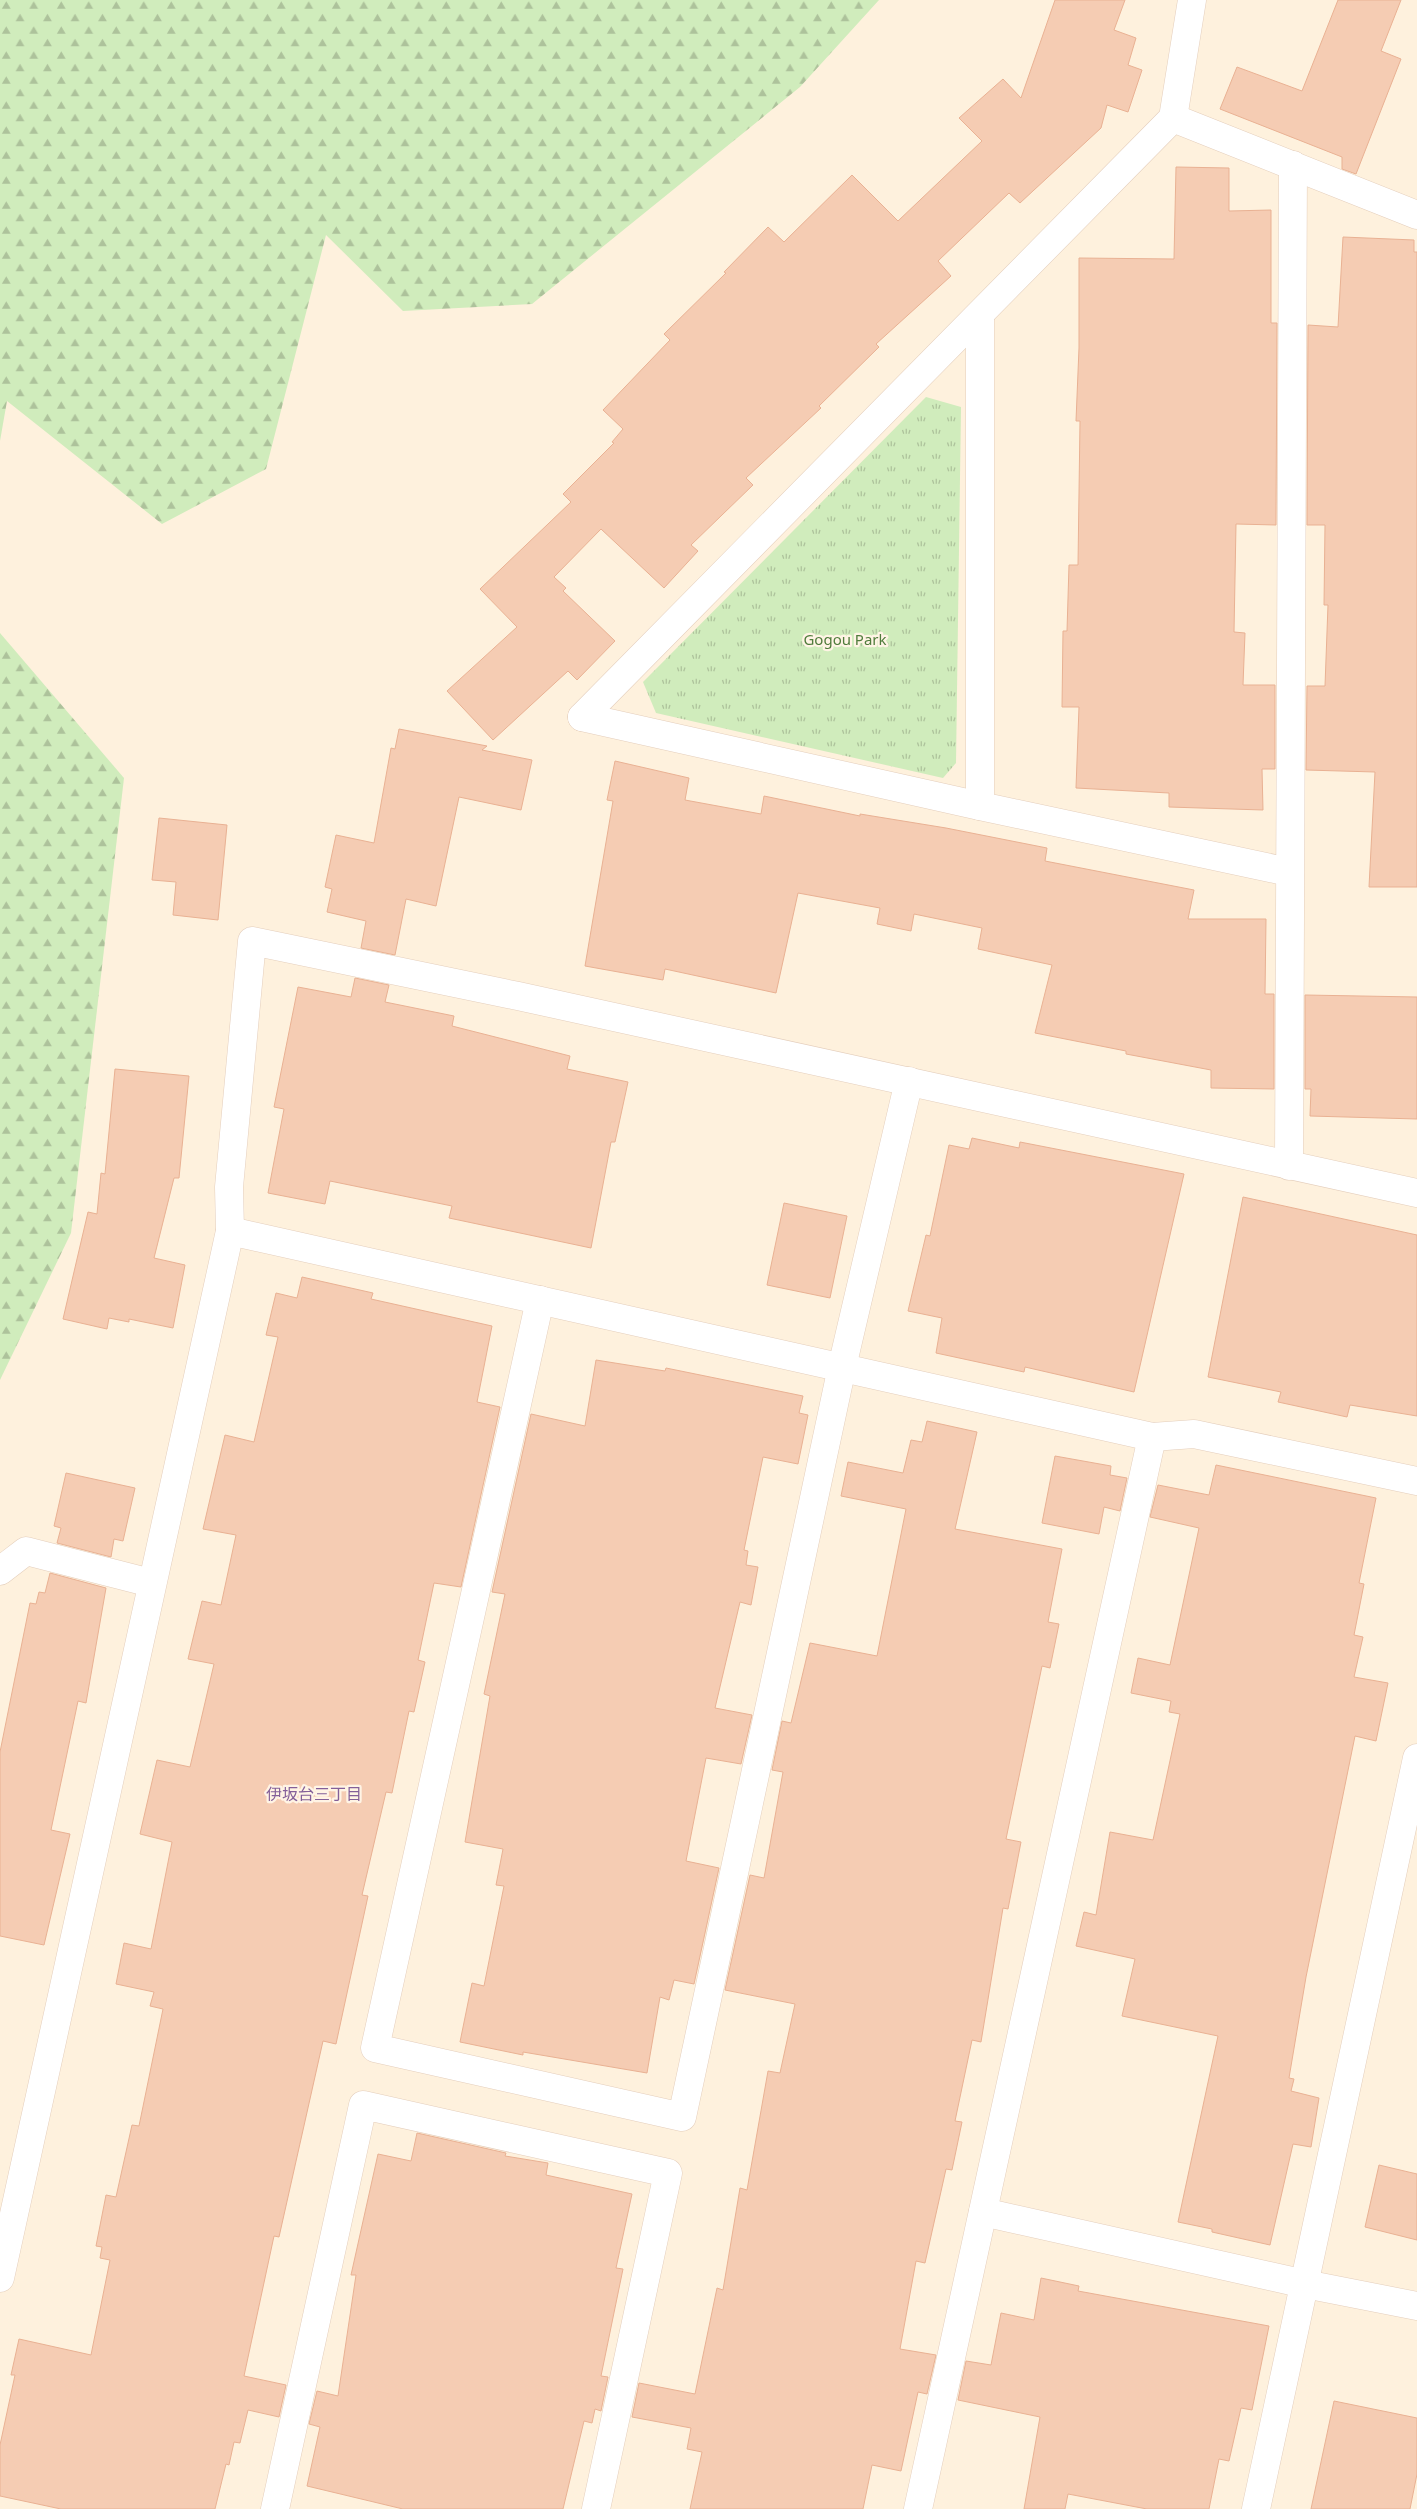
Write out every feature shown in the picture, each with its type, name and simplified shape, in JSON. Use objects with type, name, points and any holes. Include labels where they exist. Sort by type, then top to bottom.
[{"type":"street","points":[[1192,0],[1173,118],[582,717],[980,806],[1289,872]]},
{"type":"street","points":[[1173,118],[1417,215]]},
{"type":"street","points":[[1288,1166],[1293,165]]},
{"type":"street","points":[[980,315],[980,806]]},
{"type":"street","points":[[0,2278],[151,1583],[230,1231],[229,1187],[252,940],[909,1081],[1417,1193]]},
{"type":"street","points":[[540,1300],[375,2048],[682,2118],[842,1367],[909,1081]]},
{"type":"street","points":[[230,1231],[1152,1438],[1194,1434],[1417,1481]]},
{"type":"street","points":[[918,2509],[1152,1438]]},
{"type":"street","points":[[0,1571],[26,1551],[151,1583]]},
{"type":"street","points":[[1256,2509],[1417,1758]]},
{"type":"street","points":[[275,2509],[363,2105],[668,2173],[596,2509]]},
{"type":"street","points":[[983,2212],[1305,2284],[1417,2306]]},
{"type":"green space","points":[[0,0],[879,0],[800,87],[532,304],[403,311],[326,235],[266,469],[162,524],[7,401],[0,441]]},
{"type":"green space","name":"Gogou Park","points":[[926,397],[961,407],[956,763],[943,778],[656,713],[643,682]]},
{"type":"green space","points":[[0,633],[124,778],[71,1233],[0,1380]]},
{"type":"building","points":[[1055,0],[1125,0],[1114,30],[1136,38],[1128,65],[1142,70],[1128,112],[1107,105],[1101,128],[1020,203],[1009,193],[938,261],[951,276],[876,344],[879,347],[819,406],[821,408],[746,478],[753,485],[691,545],[698,551],[664,588],[601,529],[554,577],[566,588],[563,591],[615,641],[577,680],[568,671],[493,740],[447,691],[517,627],[480,589],[571,502],[563,494],[614,443],[612,442],[623,429],[603,410],[670,340],[664,334],[726,273],[724,272],[768,227],[784,242],[852,175],[898,221],[982,141],[959,118],[1003,79],[1021,98]]},
{"type":"building","points":[[1338,0],[1401,0],[1381,51],[1401,59],[1356,174],[1342,169],[1342,157],[1220,109],[1237,67],[1302,91]]},
{"type":"building","points":[[1176,167],[1229,168],[1229,211],[1271,210],[1271,323],[1277,323],[1276,525],[1236,524],[1234,632],[1245,633],[1243,685],[1275,685],[1275,769],[1262,769],[1263,810],[1169,807],[1169,793],[1076,788],[1079,707],[1062,707],[1063,631],[1067,631],[1069,565],[1078,565],[1080,421],[1076,421],[1079,348],[1079,258],[1174,259]]},
{"type":"building","points":[[1343,237],[1414,240],[1414,252],[1417,252],[1417,887],[1369,887],[1375,772],[1306,770],[1307,686],[1325,686],[1328,605],[1324,605],[1325,525],[1307,525],[1308,325],[1338,327]]},
{"type":"building","points":[[399,729],[487,746],[482,750],[532,760],[521,810],[459,797],[436,906],[406,899],[395,955],[361,948],[366,921],[327,912],[332,889],[325,887],[336,835],[374,843],[391,748],[395,749]]},
{"type":"building","points":[[615,761],[689,778],[685,800],[761,814],[764,796],[860,816],[860,814],[946,828],[1047,848],[1045,861],[1194,890],[1188,919],[1266,919],[1265,994],[1274,994],[1274,1089],[1211,1088],[1211,1070],[1126,1054],[1126,1051],[1035,1033],[1052,965],[978,949],[982,928],[914,914],[911,931],[877,924],[880,908],[798,893],[776,993],[665,969],[663,980],[585,966],[613,801],[607,800]]},
{"type":"building","points":[[159,818],[227,825],[218,920],[173,915],[176,882],[152,880]]},
{"type":"building","points":[[355,978],[389,985],[385,1002],[454,1016],[452,1026],[570,1056],[567,1069],[628,1082],[615,1142],[611,1142],[591,1248],[449,1218],[452,1206],[330,1181],[325,1204],[268,1193],[284,1109],[274,1107],[298,987],[351,997]]},
{"type":"building","points":[[1305,995],[1417,997],[1417,1119],[1310,1116],[1311,1089],[1305,1089]]},
{"type":"building","points":[[115,1069],[189,1076],[179,1178],[174,1178],[154,1258],[185,1265],[173,1328],[129,1319],[129,1322],[109,1318],[107,1329],[63,1319],[88,1212],[97,1214],[101,1173],[105,1174]]},
{"type":"building","points":[[972,1138],[1019,1148],[1020,1142],[1184,1174],[1134,1392],[1025,1367],[1024,1372],[936,1353],[942,1318],[908,1311],[926,1235],[930,1236],[949,1145],[969,1149]]},
{"type":"building","points":[[1243,1197],[1417,1235],[1417,1416],[1350,1405],[1347,1417],[1278,1402],[1281,1392],[1208,1377]]},
{"type":"building","points":[[784,1203],[847,1216],[830,1298],[767,1285]]},
{"type":"building","points":[[302,1277],[373,1293],[371,1299],[492,1326],[477,1402],[500,1407],[461,1587],[434,1583],[418,1660],[425,1662],[414,1712],[409,1711],[392,1793],[386,1792],[362,1895],[368,1896],[336,2044],[323,2041],[279,2237],[274,2236],[244,2376],[286,2385],[279,2417],[248,2410],[240,2443],[234,2442],[229,2465],[226,2464],[215,2509],[61,2509],[0,2496],[0,2445],[15,2375],[11,2375],[19,2339],[91,2355],[110,2260],[100,2258],[102,2247],[96,2246],[106,2195],[116,2197],[132,2125],[139,2126],[163,2009],[150,2006],[154,1992],[116,1984],[124,1943],[151,1949],[172,1842],[140,1834],[157,1760],[190,1767],[214,1664],[188,1659],[202,1601],[221,1605],[236,1535],[203,1529],[225,1435],[254,1442],[278,1337],[266,1335],[276,1293],[297,1298]]},
{"type":"building","points":[[596,1360],[665,1371],[666,1368],[803,1396],[799,1413],[808,1415],[798,1464],[763,1457],[744,1550],[748,1551],[746,1565],[758,1567],[751,1605],[740,1602],[715,1708],[752,1715],[741,1764],[706,1758],[686,1861],[719,1868],[694,1984],[674,1980],[669,2000],[660,1997],[647,2073],[523,2052],[523,2055],[460,2042],[472,1983],[484,1986],[504,1886],[496,1885],[503,1849],[465,1842],[490,1696],[484,1694],[505,1594],[492,1592],[531,1414],[585,1426]]},
{"type":"building","points":[[927,1421],[977,1432],[955,1529],[1062,1549],[1048,1622],[1059,1624],[1050,1668],[1042,1666],[1006,1839],[1021,1842],[1008,1909],[1003,1908],[981,2042],[972,2040],[955,2121],[962,2122],[952,2170],[946,2169],[925,2263],[916,2261],[900,2349],[936,2355],[927,2394],[918,2392],[901,2471],[872,2465],[863,2509],[690,2509],[702,2452],[687,2449],[691,2428],[632,2417],[639,2383],[695,2394],[717,2288],[723,2290],[740,2188],[747,2190],[768,2071],[780,2073],[795,2004],[725,1990],[750,1875],[764,1878],[783,1772],[772,1770],[782,1721],[791,1723],[810,1643],[877,1656],[906,1509],[841,1496],[848,1462],[903,1473],[911,1440],[922,1442]]},
{"type":"building","points":[[1055,1456],[1111,1466],[1110,1475],[1127,1478],[1120,1511],[1104,1507],[1099,1534],[1042,1523]]},
{"type":"building","points":[[1216,1465],[1376,1498],[1359,1583],[1364,1584],[1354,1635],[1363,1637],[1354,1677],[1388,1683],[1376,1741],[1355,1736],[1306,1977],[1289,2078],[1294,2079],[1291,2091],[1319,2098],[1311,2147],[1293,2144],[1270,2245],[1178,2222],[1218,2036],[1122,2016],[1135,1959],[1076,1946],[1084,1912],[1096,1915],[1110,1832],[1153,1840],[1180,1714],[1169,1712],[1171,1701],[1131,1693],[1138,1658],[1170,1665],[1199,1528],[1150,1517],[1158,1485],[1209,1495]]},
{"type":"building","points":[[66,1473],[135,1488],[123,1541],[114,1539],[111,1557],[57,1543],[61,1528],[54,1526]]},
{"type":"building","points":[[50,1573],[106,1588],[86,1703],[78,1701],[51,1830],[70,1834],[44,1945],[0,1936],[0,1752],[30,1603],[36,1604],[39,1592],[45,1593]]},
{"type":"building","points":[[417,2133],[506,2153],[505,2156],[548,2163],[546,2175],[632,2194],[616,2268],[623,2269],[601,2376],[608,2377],[601,2411],[595,2409],[592,2423],[584,2421],[563,2509],[403,2509],[307,2486],[320,2427],[309,2424],[317,2391],[338,2396],[356,2275],[351,2275],[378,2154],[411,2161]]},
{"type":"building","points":[[1379,2165],[1417,2174],[1417,2240],[1365,2227]]},
{"type":"building","points":[[1041,2278],[1079,2286],[1078,2291],[1269,2326],[1252,2410],[1241,2408],[1229,2461],[1219,2459],[1209,2509],[1147,2509],[1068,2494],[1065,2509],[1024,2509],[1040,2417],[958,2400],[966,2361],[991,2365],[1001,2313],[1034,2320]]},
{"type":"building","points":[[1334,2401],[1417,2418],[1417,2474],[1410,2509],[1311,2509]]},
{"type":"district","name":"伊坂台三丁目","points":[[314,1794]]}]
